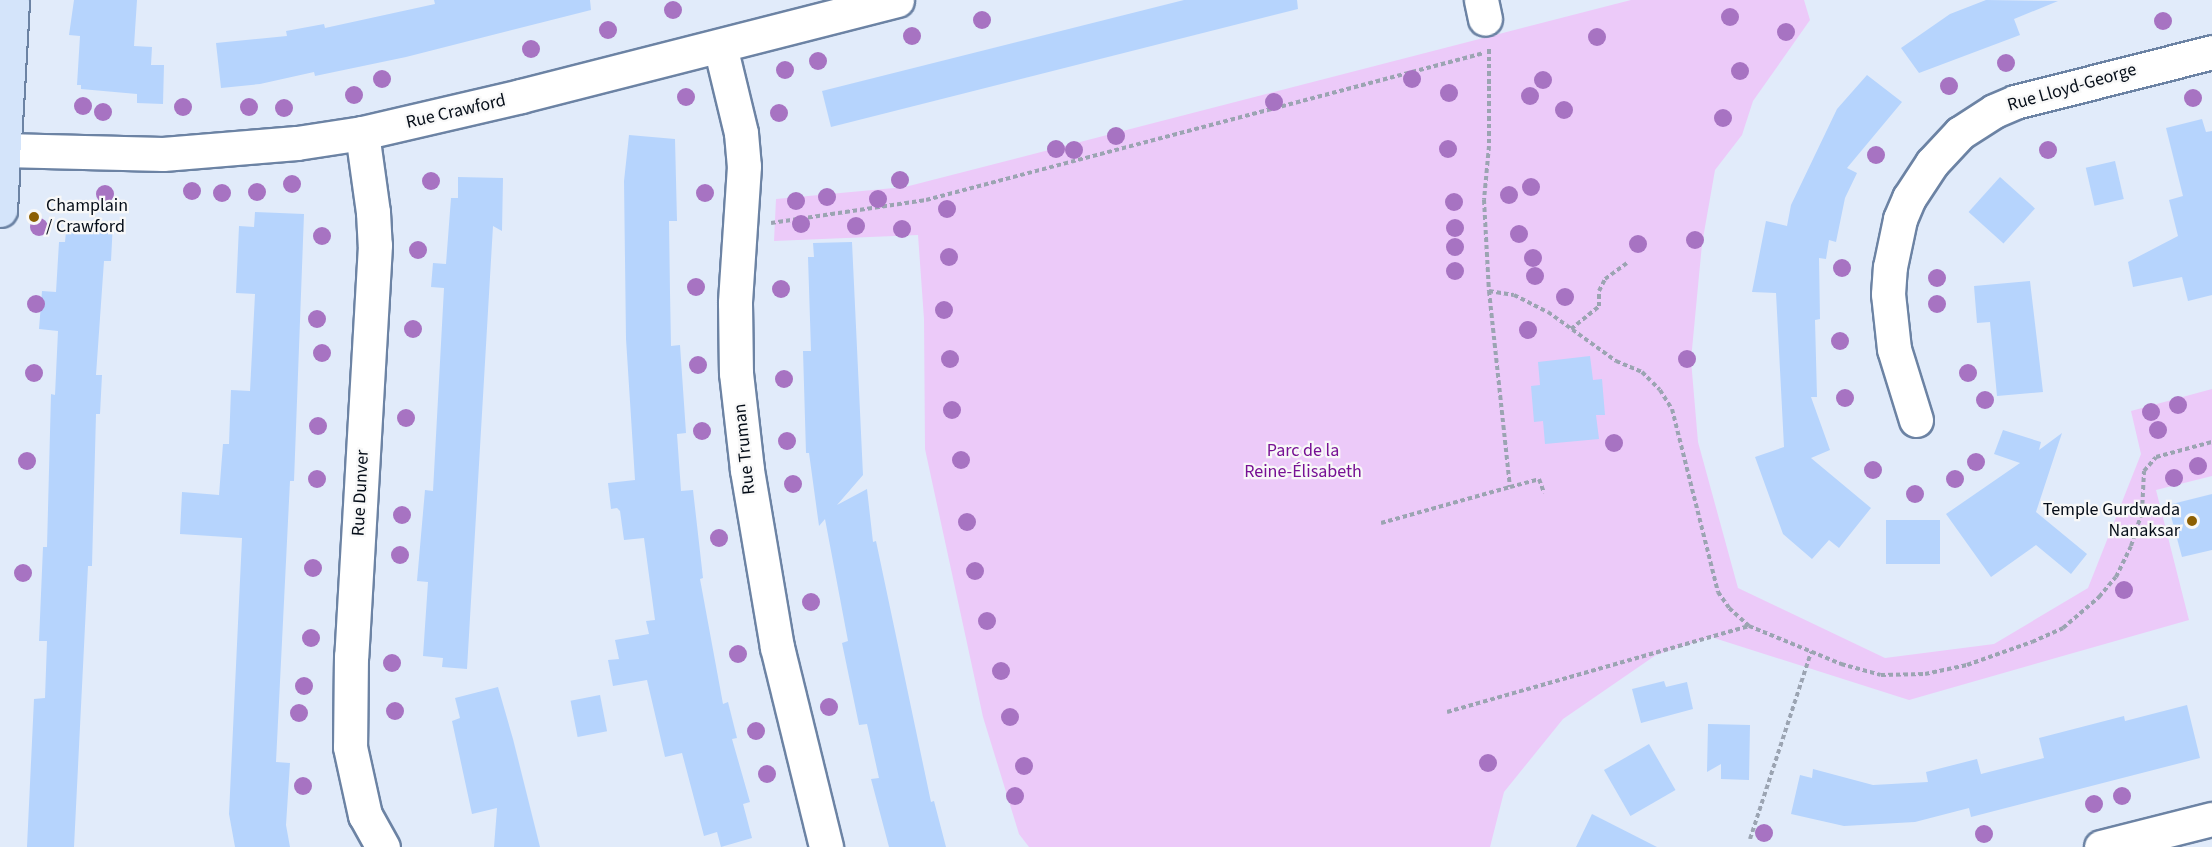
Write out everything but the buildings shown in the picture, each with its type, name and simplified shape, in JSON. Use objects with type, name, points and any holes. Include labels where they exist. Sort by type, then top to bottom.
[{"type":"main road","points":[[0,210],[12,0]]},
{"type":"street","name":"Rue Crawford","points":[[4,150],[163,154],[297,143],[362,133],[720,46],[897,0]]},
{"type":"street","name":"Rue Truman","points":[[720,46],[741,133],[744,166],[735,303],[736,373],[748,481],[777,647],[826,847]]},
{"type":"street","name":"Rue Lloyd-George","points":[[1916,420],[1893,341],[1888,294],[1890,267],[1900,219],[1909,198],[1939,155],[1976,121],[2015,102],[2212,52]]},
{"type":"street","name":"Rue Dunver","points":[[362,133],[373,212],[375,245],[351,656],[350,747],[365,815],[383,847]]},
{"type":"street","points":[[2100,847],[2212,819]]},
{"type":"path","points":[[1483,9],[1489,52],[1489,146],[1484,200],[1489,291],[1510,487]]},
{"type":"path","points":[[771,223],[926,200],[1489,52]]},
{"type":"path","points":[[1571,329],[1599,306],[1599,291],[1605,279],[1615,269],[1627,263]]},
{"type":"path","points":[[1489,291],[1514,295],[1571,329],[1616,361],[1642,372],[1653,381],[1672,409],[1718,592],[1729,609],[1749,626],[1811,652],[1881,675],[1925,674],[2001,654],[2063,628],[2099,597],[2116,577],[2131,546],[2142,512],[2144,471],[2156,456],[2212,441]]},
{"type":"path","points":[[1381,523],[1539,479],[1544,493]]},
{"type":"path","points":[[1447,712],[1749,626]]},
{"type":"path","points":[[1750,839],[1811,652]]},
{"type":"green space","name":"Parc de la Reine-Élisabeth","points":[[1631,0],[1804,0],[1810,20],[1753,101],[1742,135],[1715,170],[1702,244],[1691,360],[1698,442],[1738,588],[1885,658],[1994,644],[2088,588],[2141,454],[2131,411],[2212,389],[2212,476],[2156,490],[2189,620],[1909,700],[1711,637],[1656,655],[1563,719],[1504,792],[1490,847],[1029,847],[1019,834],[983,717],[925,449],[924,319],[918,235],[774,241],[776,199],[905,187]]},
{"type":"place","name":"Champlain / Crawford","points":[[34,217]]},
{"type":"place","name":"Temple Gurdwada Nanaksar","points":[[2192,521]]}]
